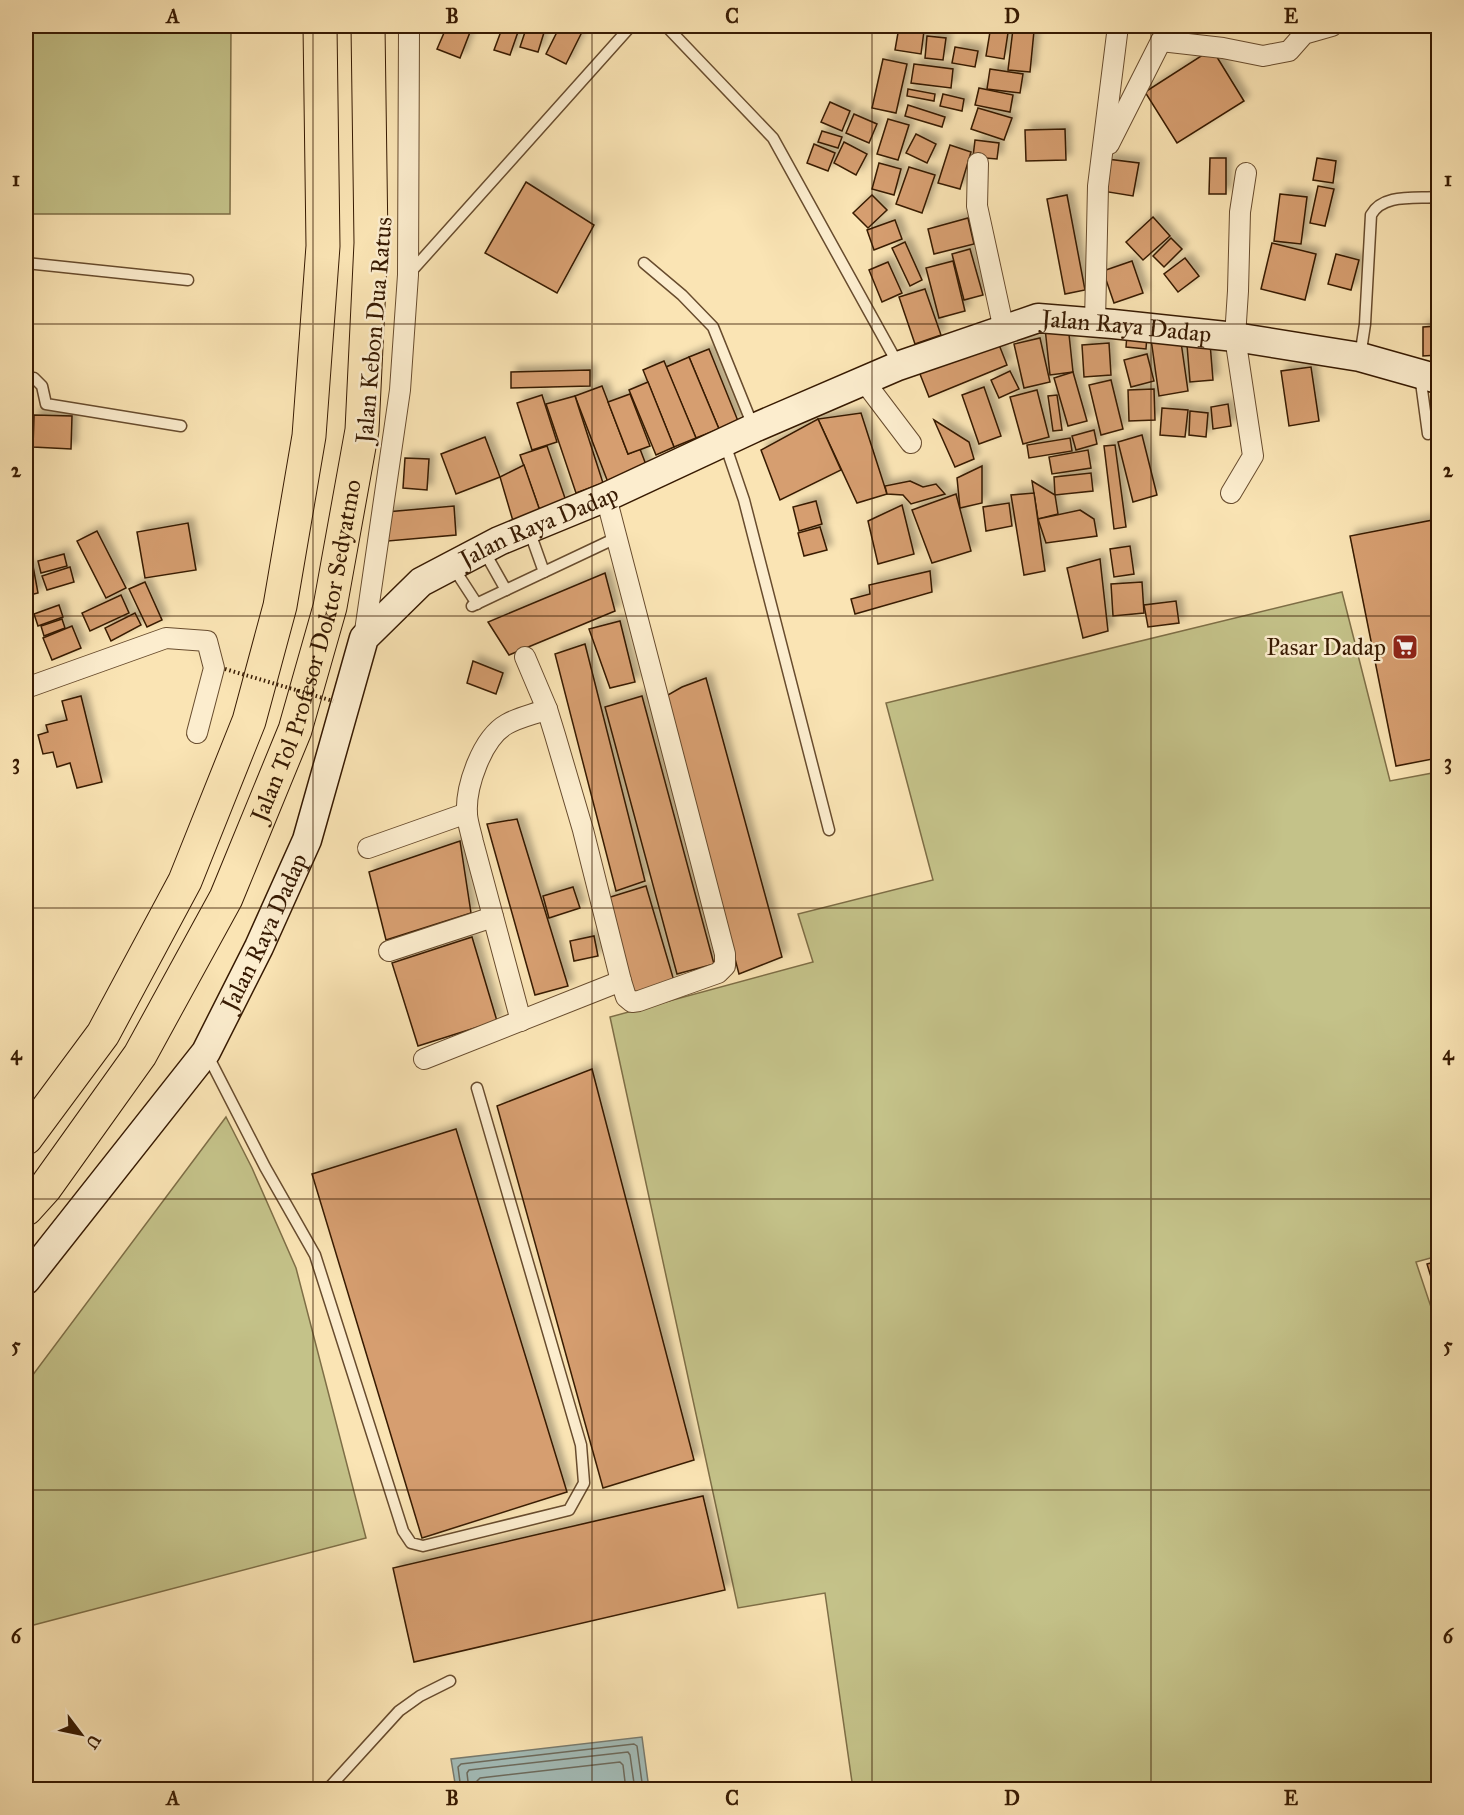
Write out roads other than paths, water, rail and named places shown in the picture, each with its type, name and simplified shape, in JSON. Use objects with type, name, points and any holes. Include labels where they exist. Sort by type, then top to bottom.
[{"type":"highway","name":"Jalan Tol Profesor Doktor Sedyatmo","points":[[26,1138],[103,1034],[185,881],[249,721],[276,618],[309,436],[323,246],[320,26]]},
{"type":"highway","name":"Jalan Tol Profesor Doktor Sedyatmo","points":[[26,1209],[45,1188],[140,1055],[226,897],[295,730],[330,608],[362,430],[371,243],[368,26]]},
{"type":"main road","name":"Jalan Raya Dadap","points":[[26,1280],[206,1052],[259,947],[307,840],[364,638],[421,582],[483,549],[606,497],[724,440],[898,366],[1038,318],[1235,337],[1360,357],[1429,376]]},
{"type":"street","name":"Jalan Kebon Dua Ratus","points":[[364,638],[400,390],[408,274],[409,26]]},
{"type":"street","points":[[1095,322],[1098,186],[1118,26]]},
{"type":"street","points":[[1102,157],[1161,41],[1173,26]]},
{"type":"street","points":[[1161,41],[1222,48],[1263,56],[1289,51],[1304,34],[1332,26]]},
{"type":"street","points":[[978,163],[977,206],[1004,330]]},
{"type":"street","points":[[1231,493],[1252,456],[1235,337],[1240,212],[1246,173]]},
{"type":"street","points":[[864,381],[911,443]]},
{"type":"street","points":[[525,657],[547,709],[583,830],[626,997],[632,1002],[639,1001],[718,973],[725,966],[725,954],[606,497]]},
{"type":"street","points":[[26,688],[166,638],[207,641],[214,668],[197,733]]},
{"type":"street","points":[[521,1021],[467,813],[478,758],[493,736],[507,724],[547,709]]},
{"type":"street","points":[[368,848],[467,813]]},
{"type":"street","points":[[389,951],[493,917]]},
{"type":"street","points":[[424,1059],[621,981]]},
{"type":"lane","points":[[408,274],[631,26]]},
{"type":"lane","points":[[666,26],[773,138],[898,366]]},
{"type":"lane","points":[[1360,357],[1365,324],[1371,215],[1375,208],[1386,200],[1438,197]]},
{"type":"lane","points":[[26,263],[188,280]]},
{"type":"lane","points":[[644,263],[682,295],[713,327],[754,428]]},
{"type":"lane","points":[[1428,434],[1429,376]]},
{"type":"lane","points":[[26,378],[34,378],[42,386],[46,404],[181,426]]},
{"type":"lane","points":[[724,440],[744,500],[829,830]]},
{"type":"lane","points":[[528,529],[544,572]]},
{"type":"lane","points":[[452,565],[475,605],[616,538]]},
{"type":"lane","points":[[483,549],[506,590]]},
{"type":"lane","points":[[206,1052],[265,1167],[315,1255],[403,1531],[411,1544],[423,1546],[569,1510],[584,1483],[581,1445],[477,1088]]},
{"type":"lane","points":[[327,1790],[399,1712],[420,1696],[450,1681]]},
{"type":"water","points":[[642,1737],[649,1789],[456,1789],[451,1759]]},
{"type":"place","name":"Pasar Dadap","points":[[1405,647]]}]
